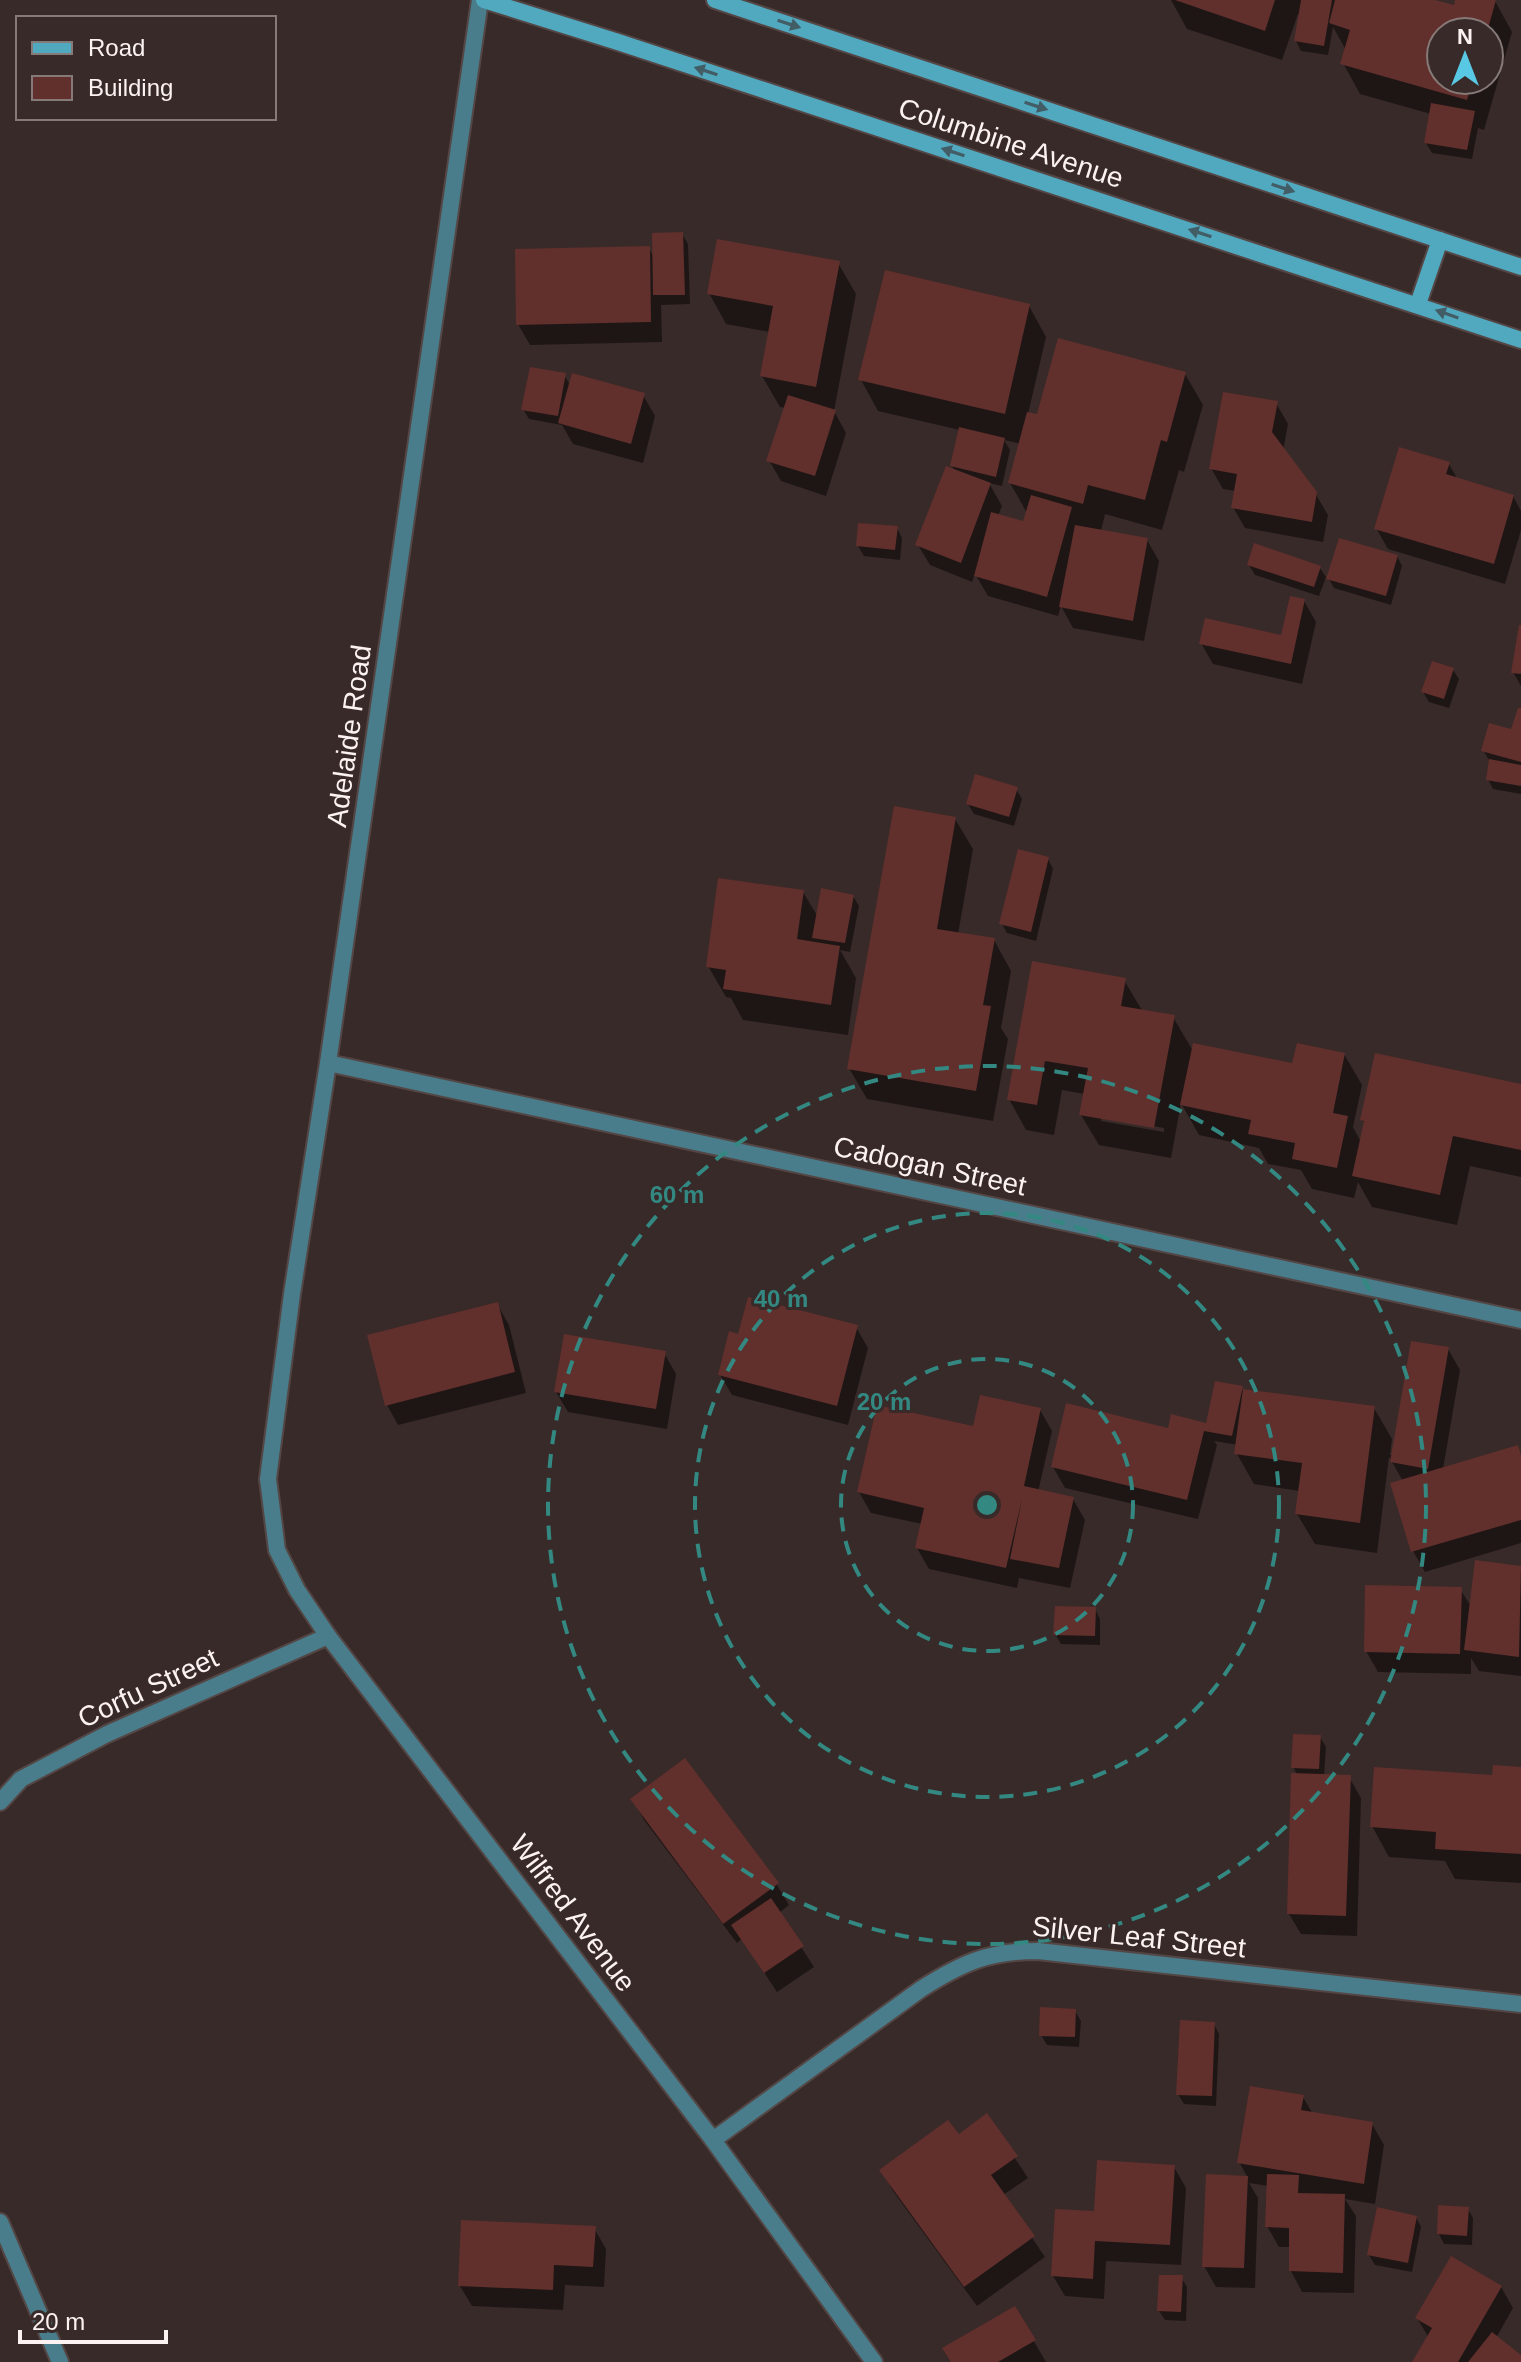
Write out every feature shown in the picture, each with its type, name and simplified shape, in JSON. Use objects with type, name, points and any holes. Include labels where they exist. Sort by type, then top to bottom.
[{"type":"main road","name":"Columbine Avenue","points":[[482,0],[1521,340]]},
{"type":"main road","name":"Columbine Avenue","points":[[715,0],[1521,267]]},
{"type":"main road","points":[[1418,304],[1440,240]]},
{"type":"street","name":"Adelaide Road","points":[[268,1479],[292,1294],[482,0]]},
{"type":"street","name":"Cadogan Street","points":[[328,1063],[1521,1320]]},
{"type":"street","name":"Wilfred Avenue","points":[[268,1479],[277,1550],[297,1590],[328,1636],[713,2140],[874,2362]]},
{"type":"street","name":"Corfu Street","points":[[0,1802],[21,1779],[107,1734],[328,1636]]},
{"type":"street","name":"Silver Leaf Street","points":[[713,2140],[921,1989],[980,1956],[1008,1951],[1054,1952],[1521,2004]]},
{"type":"street","points":[[0,2222],[60,2362]]},
{"type":"building","points":[[1175,0],[1275,0],[1265,31]]},
{"type":"building","points":[[1301,0],[1332,0],[1324,46],[1294,41]]},
{"type":"building","points":[[1335,0],[1435,0],[1454,5],[1455,0],[1496,0],[1492,16],[1425,16],[1425,88],[1340,64],[1350,30],[1329,23]]},
{"type":"building","points":[[1431,103],[1475,111],[1467,150],[1424,143]]},
{"type":"building","points":[[683,232],[685,295],[653,295],[652,233]]},
{"type":"building","points":[[717,239],[840,261],[816,387],[760,376],[773,306],[707,294]]},
{"type":"building","points":[[650,246],[651,322],[516,325],[515,249]]},
{"type":"building","points":[[885,270],[1030,304],[1005,414],[858,380]]},
{"type":"building","points":[[1058,338],[1186,372],[1167,442],[1161,440],[1145,500],[1088,485],[1083,504],[1008,483],[1027,412],[1037,414]]},
{"type":"building","points":[[530,367],[566,373],[558,416],[521,410]]},
{"type":"building","points":[[572,373],[645,393],[631,444],[558,423]]},
{"type":"building","points":[[1223,392],[1278,401],[1272,432],[1317,492],[1312,522],[1231,508],[1237,474],[1209,469]]},
{"type":"building","points":[[788,395],[836,410],[815,476],[766,461]]},
{"type":"building","points":[[959,427],[1005,438],[996,477],[950,466]]},
{"type":"building","points":[[1399,447],[1450,462],[1446,474],[1514,495],[1494,564],[1374,529]]},
{"type":"building","points":[[946,466],[991,483],[961,563],[915,545]]},
{"type":"building","points":[[1031,495],[1072,507],[1047,597],[974,576],[991,512],[1023,521]]},
{"type":"building","points":[[858,523],[898,526],[895,550],[856,546]]},
{"type":"building","points":[[1075,525],[1148,538],[1133,621],[1059,607]]},
{"type":"building","points":[[1339,538],[1398,555],[1386,596],[1326,579]]},
{"type":"building","points":[[1254,543],[1321,566],[1314,587],[1247,565]]},
{"type":"building","points":[[1290,596],[1305,599],[1291,664],[1199,644],[1205,618],[1281,635]]},
{"type":"building","points":[[1521,625],[1521,674],[1511,673]]},
{"type":"building","points":[[1432,661],[1454,668],[1444,699],[1421,692]]},
{"type":"building","points":[[1518,708],[1521,708],[1521,762],[1481,751],[1489,723],[1511,729]]},
{"type":"building","points":[[1489,759],[1521,765],[1521,786],[1486,780]]},
{"type":"building","points":[[975,774],[1018,787],[1009,817],[966,804]]},
{"type":"building","points":[[894,806],[956,817],[937,929],[995,938],[983,1005],[991,1006],[976,1091],[847,1069]]},
{"type":"building","points":[[1018,849],[1049,857],[1031,932],[999,924]]},
{"type":"building","points":[[718,878],[804,890],[797,939],[840,946],[831,1005],[723,989],[726,970],[706,967]]},
{"type":"building","points":[[821,888],[854,895],[845,943],[812,938]]},
{"type":"building","points":[[1032,961],[1126,978],[1121,1006],[1175,1015],[1154,1128],[1079,1115],[1088,1068],[1045,1061],[1037,1105],[1007,1100]]},
{"type":"building","points":[[1193,1043],[1292,1063],[1297,1043],[1345,1053],[1333,1113],[1348,1116],[1337,1168],[1292,1159],[1295,1143],[1248,1134],[1251,1120],[1180,1105]]},
{"type":"building","points":[[1375,1053],[1521,1084],[1521,1150],[1453,1136],[1440,1195],[1352,1176],[1364,1121],[1360,1120]]},
{"type":"building","points":[[748,1297],[858,1325],[837,1406],[718,1375],[729,1331],[738,1334]]},
{"type":"building","points":[[498,1302],[515,1372],[385,1406],[367,1335]]},
{"type":"building","points":[[564,1334],[666,1351],[656,1409],[554,1392]]},
{"type":"building","points":[[1411,1341],[1449,1347],[1428,1469],[1390,1462]]},
{"type":"building","points":[[1215,1381],[1243,1386],[1232,1436],[1204,1431],[1187,1500],[1051,1467],[1066,1403],[1168,1428],[1171,1414],[1206,1423]]},
{"type":"building","points":[[1243,1389],[1375,1406],[1360,1523],[1295,1514],[1302,1463],[1234,1454]]},
{"type":"building","points":[[980,1395],[1041,1408],[1024,1486],[1074,1497],[1059,1568],[1010,1559],[1022,1499],[1006,1568],[915,1548],[924,1508],[857,1492],[877,1405],[973,1426]]},
{"type":"building","points":[[1518,1445],[1521,1455],[1521,1520],[1411,1552],[1390,1483]]},
{"type":"building","points":[[1475,1560],[1521,1566],[1519,1657],[1464,1650]]},
{"type":"building","points":[[1365,1585],[1462,1587],[1460,1654],[1364,1652]]},
{"type":"building","points":[[1055,1606],[1096,1607],[1095,1636],[1053,1635]]},
{"type":"building","points":[[1293,1734],[1321,1735],[1319,1769],[1291,1768]]},
{"type":"building","points":[[685,1758],[779,1883],[723,1924],[630,1799]]},
{"type":"building","points":[[1493,1765],[1521,1767],[1521,1854],[1435,1849],[1436,1832],[1370,1827],[1374,1767],[1492,1775]]},
{"type":"building","points":[[1291,1773],[1351,1775],[1346,1916],[1287,1914]]},
{"type":"building","points":[[771,1898],[804,1946],[764,1973],[731,1925]]},
{"type":"building","points":[[1040,2007],[1076,2009],[1075,2037],[1039,2036]]},
{"type":"building","points":[[1180,2020],[1215,2022],[1212,2096],[1176,2095]]},
{"type":"building","points":[[1250,2086],[1304,2095],[1301,2110],[1373,2122],[1364,2184],[1237,2163]]},
{"type":"building","points":[[987,2113],[1018,2156],[991,2175],[1035,2236],[964,2287],[879,2170],[948,2120],[959,2134]]},
{"type":"building","points":[[1097,2160],[1175,2165],[1170,2245],[1095,2241],[1093,2279],[1051,2276],[1055,2209],[1094,2211]]},
{"type":"building","points":[[1206,2174],[1248,2176],[1244,2268],[1202,2267]]},
{"type":"building","points":[[1267,2174],[1299,2175],[1298,2193],[1345,2194],[1343,2273],[1289,2271],[1289,2228],[1265,2227]]},
{"type":"building","points":[[1438,2205],[1469,2207],[1467,2236],[1437,2234]]},
{"type":"building","points":[[1377,2207],[1417,2216],[1408,2263],[1367,2255]]},
{"type":"building","points":[[461,2220],[596,2226],[593,2267],[554,2265],[553,2290],[458,2286]]},
{"type":"building","points":[[1451,2256],[1502,2286],[1458,2362],[1412,2362],[1432,2328],[1415,2318]]},
{"type":"building","points":[[1159,2275],[1183,2275],[1181,2312],[1157,2311]]},
{"type":"building","points":[[1015,2306],[1036,2340],[998,2362],[951,2362],[942,2348]]},
{"type":"building","points":[[1492,2332],[1521,2355],[1521,2362],[1468,2362]]}]
